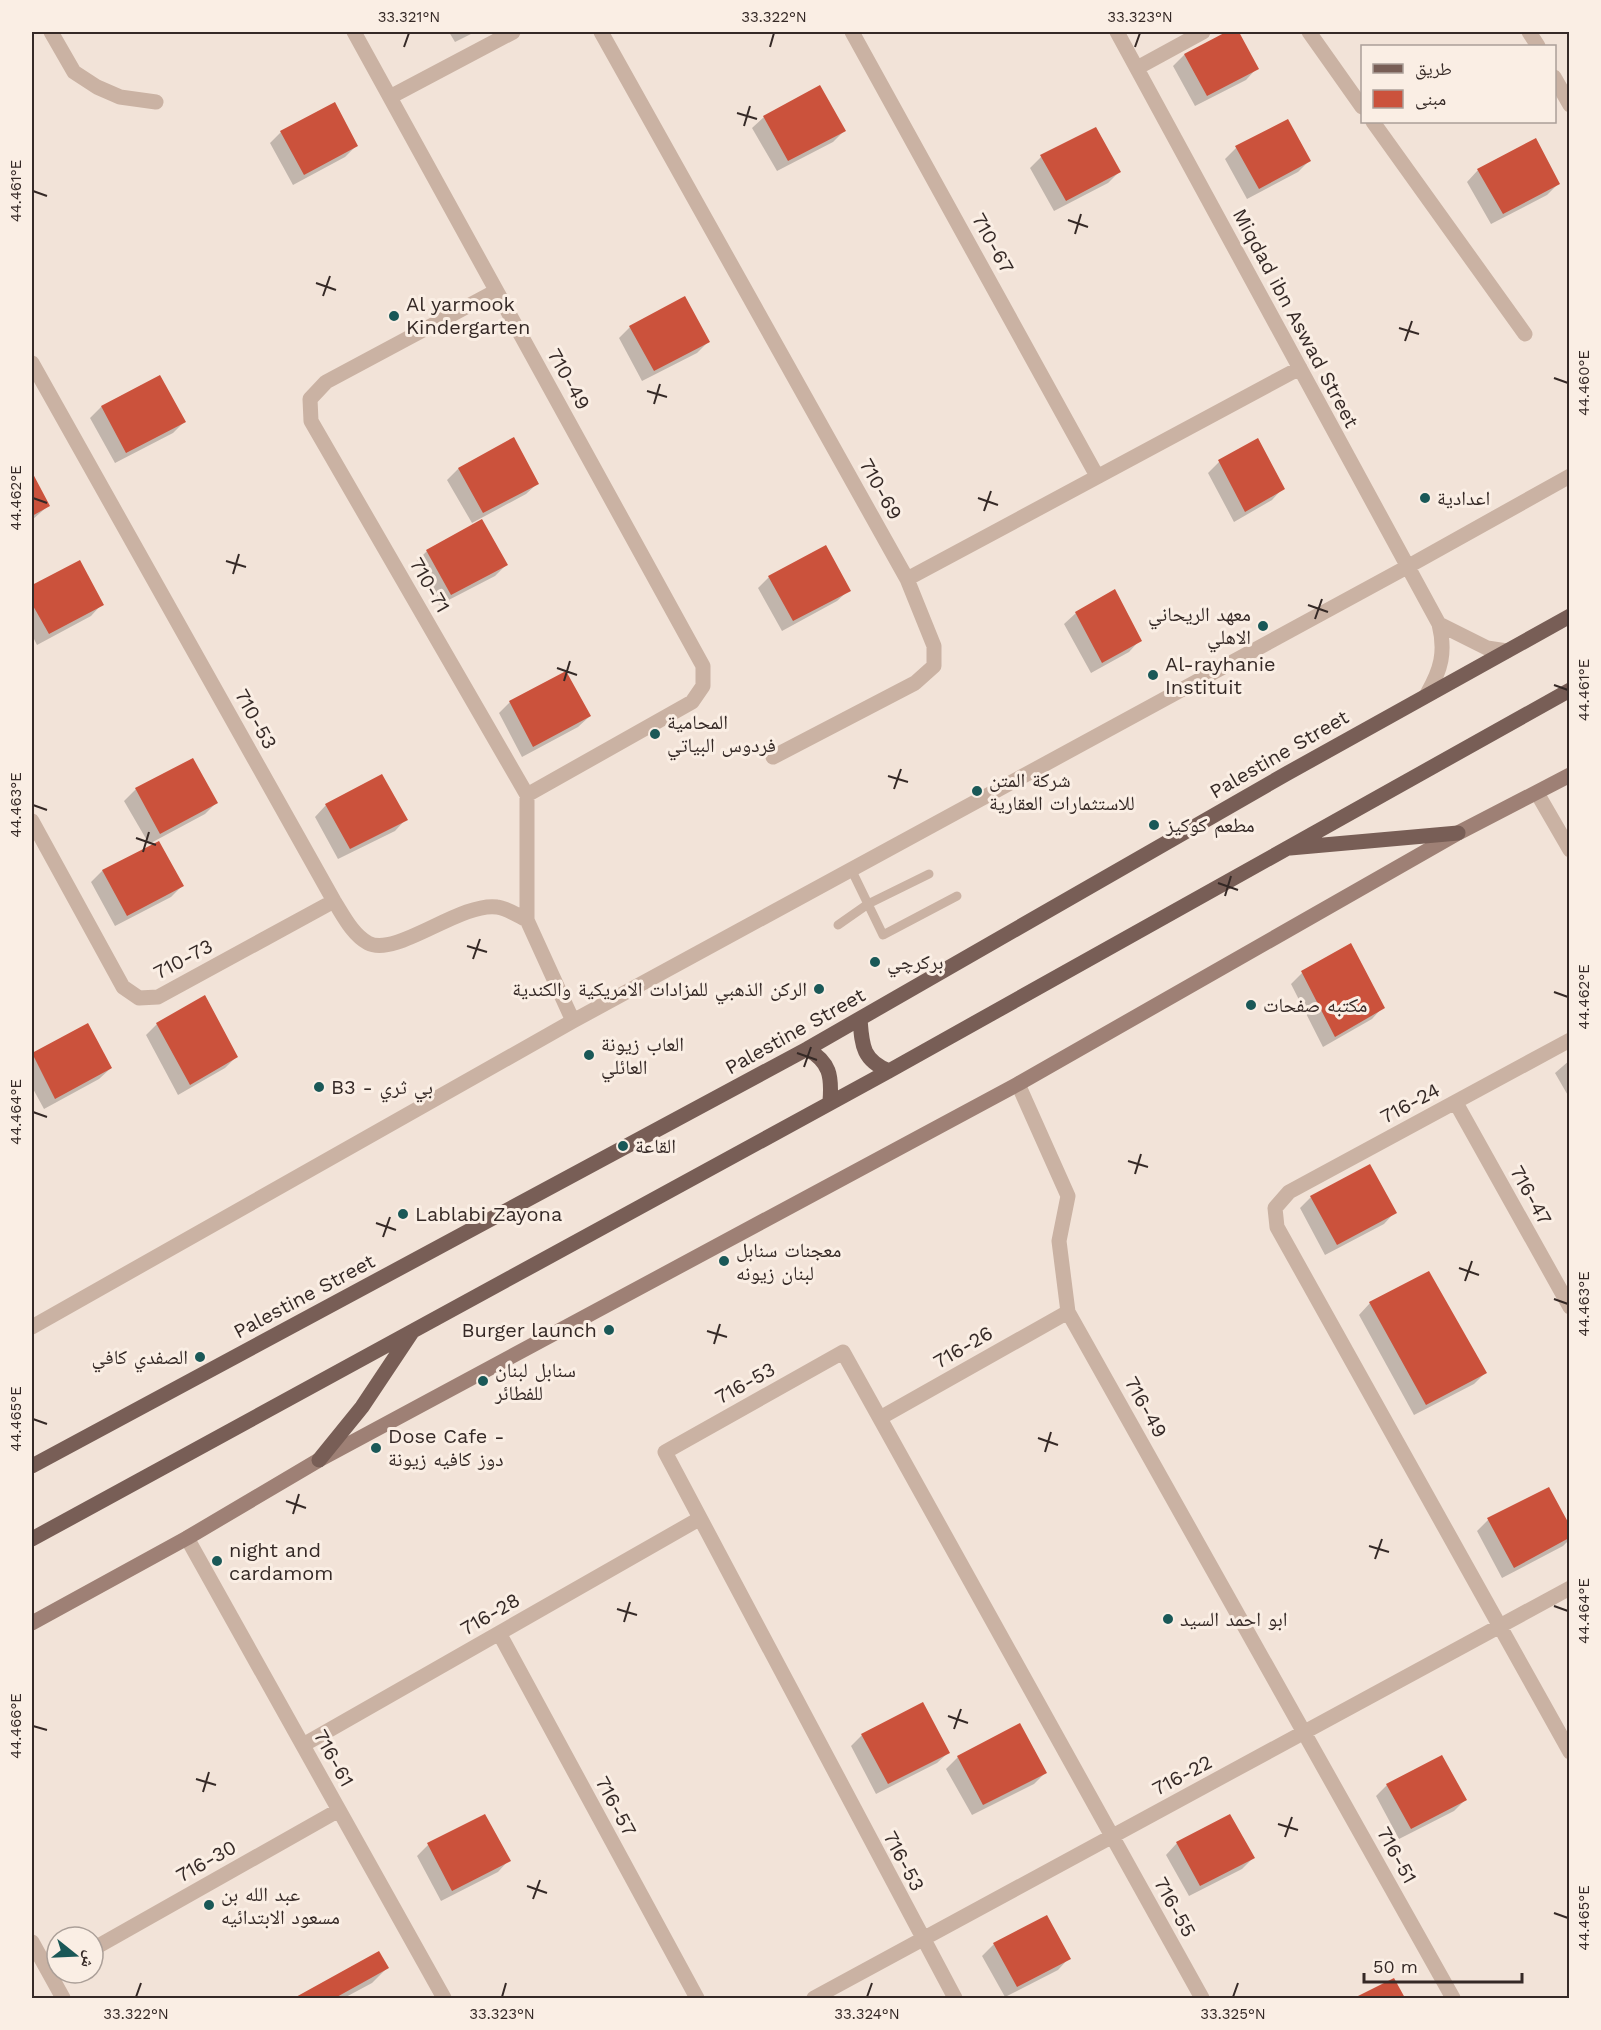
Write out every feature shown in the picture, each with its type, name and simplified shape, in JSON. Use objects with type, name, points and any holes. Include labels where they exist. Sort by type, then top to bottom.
[{"type":"main road","name":"Palestine Street","points":[[32,1466],[807,1049],[1427,694],[1569,616]]},
{"type":"main road","points":[[32,1539],[830,1101],[889,1071],[1569,690]]},
{"type":"main road","points":[[1284,849],[1458,833]]},
{"type":"main road","points":[[860,1018],[862,1041],[867,1053],[875,1065],[889,1071]]},
{"type":"main road","points":[[807,1049],[817,1055],[827,1066],[831,1085],[830,1101]]},
{"type":"main road","points":[[319,1461],[362,1407],[414,1330]]},
{"type":"street","points":[[51,32],[74,72],[97,87],[120,97],[156,102]]},
{"type":"street","name":"710-49","points":[[354,32],[703,666],[703,686],[692,702],[526,795]]},
{"type":"street","points":[[390,97],[513,32]]},
{"type":"street","name":"710-69","points":[[601,32],[907,579],[934,646],[934,666],[915,683],[773,757]]},
{"type":"street","name":"710-67","points":[[852,32],[1097,476]]},
{"type":"street","name":"Miqdad ibn Aswad Street","points":[[1117,32],[1440,624]]},
{"type":"street","points":[[1137,68],[1203,32]]},
{"type":"street","points":[[1309,32],[1361,105]]},
{"type":"street","points":[[1529,32],[1537,45]]},
{"type":"street","points":[[1556,81],[1569,105]]},
{"type":"street","points":[[1374,123],[1525,334]]},
{"type":"street","name":"710-71","points":[[496,291],[326,382],[310,399],[311,421],[526,795]]},
{"type":"street","name":"710-53","points":[[32,363],[334,900],[358,936],[370,944],[387,946],[476,908],[499,907],[527,920]]},
{"type":"street","points":[[907,579],[1300,368]]},
{"type":"street","points":[[32,1327],[573,1021],[1407,567],[1569,476]]},
{"type":"street","points":[[1440,624],[1457,635],[1487,648],[1507,651]]},
{"type":"street","points":[[1427,694],[1437,677],[1441,660],[1443,643],[1440,624]]},
{"type":"street","points":[[32,1623],[187,1538],[319,1461],[1018,1084],[1458,833],[1569,775]]},
{"type":"street","points":[[1537,793],[1569,850]]},
{"type":"street","points":[[526,795],[527,920],[573,1021]]},
{"type":"street","name":"710-73","points":[[32,821],[123,987],[139,998],[158,997],[334,900]]},
{"type":"street","name":"716-24","points":[[1501,1626],[1277,1227],[1275,1208],[1289,1192],[1569,1040]]},
{"type":"street","name":"716-49","points":[[1018,1084],[1068,1196],[1059,1240],[1068,1312],[1304,1733]]},
{"type":"street","name":"716-47","points":[[1456,1103],[1569,1307]]},
{"type":"street","name":"716-26","points":[[880,1418],[1068,1312]]},
{"type":"street","name":"716-53","points":[[922,1940],[665,1452],[843,1352],[1112,1837]]},
{"type":"street","name":"716-28","points":[[303,1745],[699,1519]]},
{"type":"street","name":"716-61","points":[[187,1538],[444,1998]]},
{"type":"street","name":"716-22","points":[[814,1998],[1569,1588]]},
{"type":"street","points":[[1501,1626],[1569,1752]]},
{"type":"street","name":"716-57","points":[[499,1633],[697,1998]]},
{"type":"street","name":"716-51","points":[[1304,1733],[1453,1998]]},
{"type":"street","name":"716-30","points":[[105,1942],[339,1810]]},
{"type":"street","name":"716-55","points":[[1112,1837],[1202,1998]]},
{"type":"street","points":[[922,1940],[955,1998]]},
{"type":"street","points":[[32,1942],[45,1960]]},
{"type":"lane","points":[[851,870],[883,935],[957,896]]},
{"type":"lane","points":[[838,925],[868,904],[929,874]]},
{"type":"building","points":[[1226,32],[1239,32],[1259,69],[1207,96],[1184,54]]},
{"type":"building","points":[[820,85],[846,131],[788,161],[763,116]]},
{"type":"building","points":[[335,102],[358,146],[304,175],[280,131]]},
{"type":"building","points":[[1288,119],[1311,161],[1259,189],[1235,146]]},
{"type":"building","points":[[1096,127],[1121,172],[1066,201],[1040,155]]},
{"type":"building","points":[[1536,138],[1560,184],[1503,214],[1477,169]]},
{"type":"building","points":[[685,296],[710,342],[654,371],[629,326]]},
{"type":"building","points":[[160,375],[186,422],[126,453],[101,406]]},
{"type":"building","points":[[514,437],[539,484],[483,513],[458,468]]},
{"type":"building","points":[[1258,438],[1285,489],[1245,512],[1218,460]]},
{"type":"building","points":[[32,472],[50,506],[32,516]]},
{"type":"building","points":[[482,519],[508,565],[451,595],[426,550]]},
{"type":"building","points":[[826,545],[851,591],[793,621],[768,576]]},
{"type":"building","points":[[80,560],[104,605],[49,634],[32,604],[32,585]]},
{"type":"building","points":[[1115,589],[1142,641],[1102,663],[1075,612]]},
{"type":"building","points":[[566,671],[591,716],[533,747],[509,701]]},
{"type":"building","points":[[193,758],[218,803],[160,834],[135,788]]},
{"type":"building","points":[[382,774],[408,820],[350,849],[325,804]]},
{"type":"building","points":[[159,841],[184,886],[127,916],[102,870]]},
{"type":"building","points":[[1351,943],[1385,1008],[1335,1037],[1301,971]]},
{"type":"building","points":[[205,995],[238,1057],[190,1085],[156,1023]]},
{"type":"building","points":[[88,1023],[112,1068],[55,1099],[32,1053]]},
{"type":"building","points":[[1370,1164],[1397,1213],[1337,1245],[1310,1196]]},
{"type":"building","points":[[1429,1271],[1487,1373],[1426,1405],[1369,1302]]},
{"type":"building","points":[[1549,1487],[1569,1524],[1569,1538],[1514,1568],[1487,1518]]},
{"type":"building","points":[[923,1702],[950,1753],[888,1784],[861,1734]]},
{"type":"building","points":[[1020,1723],[1047,1773],[983,1805],[957,1756]]},
{"type":"building","points":[[1442,1755],[1467,1800],[1411,1829],[1386,1784]]},
{"type":"building","points":[[485,1814],[511,1861],[452,1891],[427,1843]]},
{"type":"building","points":[[1230,1814],[1255,1858],[1200,1886],[1176,1842]]},
{"type":"building","points":[[1047,1915],[1071,1959],[1017,1987],[993,1943]]},
{"type":"building","points":[[379,1951],[389,1968],[335,1998],[294,1998]]},
{"type":"building","points":[[1394,1978],[1405,1998],[1354,1998]]},
{"type":"place","name":"Al yarmook Kindergarten","points":[[394,316]]},
{"type":"place","name":"اعدادية","points":[[1425,498]]},
{"type":"place","name":"معهد الريحاني الاهلي","points":[[1263,626]]},
{"type":"place","name":"Al-rayhanie Instituit","points":[[1153,675]]},
{"type":"place","name":"المحامية فردوس البياتي","points":[[655,734]]},
{"type":"place","name":"شركة المتن للاستثمارات العقارية","points":[[977,791]]},
{"type":"place","name":"مطعم كوكيز","points":[[1154,825]]},
{"type":"place","name":"بركرچي","points":[[875,962]]},
{"type":"place","name":"الركن الذهبي للمزادات الامريكية والكندية","points":[[819,989]]},
{"type":"place","name":"مكتبه صفحات","points":[[1251,1005]]},
{"type":"place","name":"العاب زيونة العائلي","points":[[589,1055]]},
{"type":"place","name":"B3 - بي ثري","points":[[319,1087]]},
{"type":"place","name":"القاعة","points":[[623,1146]]},
{"type":"place","name":"Lablabi Zayona","points":[[403,1214]]},
{"type":"place","name":"معجنات سنابل لبنان زيونه","points":[[724,1261]]},
{"type":"place","name":"Burger launch","points":[[609,1330]]},
{"type":"place","name":"الصفدي كافي","points":[[200,1357]]},
{"type":"place","name":"سنابل لبنان للفطائر","points":[[483,1381]]},
{"type":"place","name":"Dose Cafe - دوز كافيه زيونة","points":[[376,1448]]},
{"type":"place","name":"night and cardamom","points":[[217,1561]]},
{"type":"place","name":"ابو احمد السيد","points":[[1168,1619]]},
{"type":"place","name":"عبد الله بن مسعود الابتدائيه","points":[[209,1905]]}]
